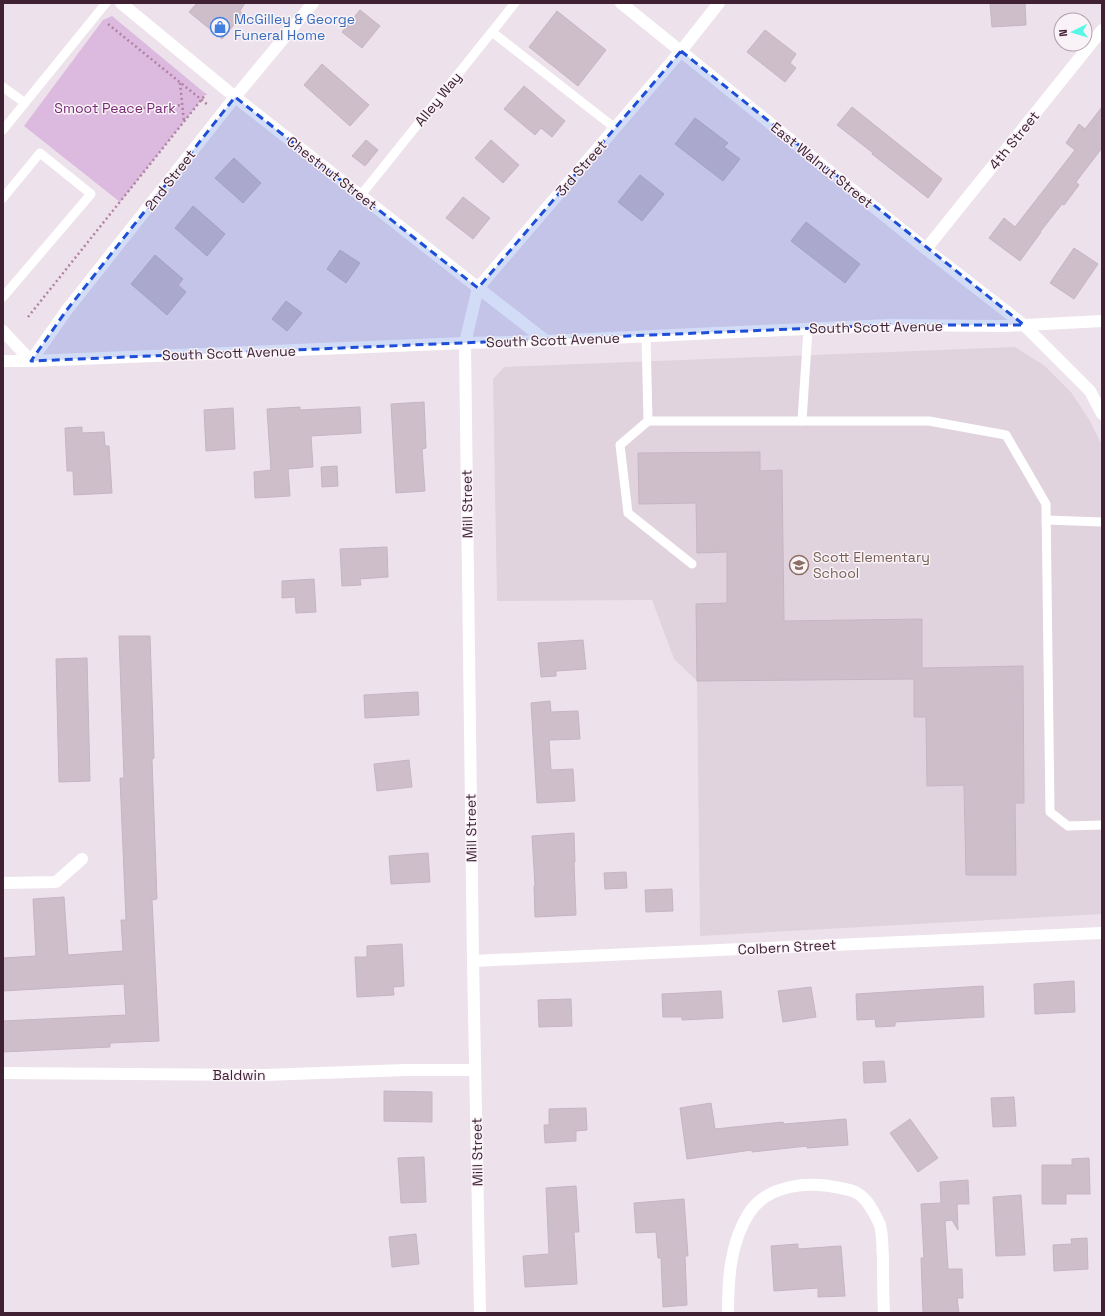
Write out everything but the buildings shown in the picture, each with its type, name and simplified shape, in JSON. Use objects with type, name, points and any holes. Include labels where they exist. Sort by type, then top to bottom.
[{"type":"street","name":"Chestnut Street","points":[[121,3],[235,97],[546,341]]},
{"type":"street","name":"2nd Street","points":[[31,361],[66,311],[235,97],[313,3]]},
{"type":"street","name":"East Walnut Street","points":[[621,3],[926,249],[1024,325],[1090,391],[1102,414]]},
{"type":"street","name":"3rd Street","points":[[465,343],[478,288],[681,51],[719,3]]},
{"type":"street","name":"4th Street","points":[[926,249],[1102,30]]},
{"type":"street","name":"South Scott Avenue","points":[[3,361],[546,341],[889,325],[1024,325],[1102,321]]},
{"type":"street","points":[[3,331],[31,361]]},
{"type":"street","name":"Mill Street","points":[[465,343],[473,961],[480,1313]]},
{"type":"street","points":[[3,883],[56,882],[82,859]]},
{"type":"street","name":"Colbern Street","points":[[473,961],[1102,933]]},
{"type":"street","name":"Baldwin","points":[[3,1073],[256,1075],[406,1070],[475,1070]]},
{"type":"street","points":[[728,1313],[728,1283],[732,1253],[741,1227],[750,1212],[764,1198],[781,1189],[801,1185],[828,1185],[852,1190],[859,1194],[872,1210],[880,1226],[883,1245],[884,1313]]},
{"type":"lane","points":[[3,130],[106,3]]},
{"type":"lane","name":"Alley Way","points":[[361,195],[515,3]]},
{"type":"lane","points":[[492,32],[615,128]]},
{"type":"lane","points":[[3,87],[25,104]]},
{"type":"lane","points":[[3,198],[40,153],[91,194],[3,297]]},
{"type":"lane","points":[[802,421],[808,329]]},
{"type":"lane","points":[[646,336],[648,421]]},
{"type":"lane","points":[[692,564],[628,513],[620,445],[648,421],[929,422],[1006,435],[1046,504],[1050,812],[1068,826],[1102,825]]},
{"type":"lane","points":[[1046,520],[1102,522]]},
{"type":"path","points":[[97,15],[208,105]]},
{"type":"path","points":[[180,83],[184,122]]},
{"type":"path","points":[[28,317],[206,94]]},
{"type":"path","points":[[143,108],[182,105]]},
{"type":"highlighted area","points":[[681,51],[1024,325],[889,325],[31,361],[66,311],[235,97],[478,288]]},
{"type":"shaded area","points":[[1015,347],[1045,366],[1071,392],[1090,421],[1102,445],[1102,914],[700,936],[697,681],[674,659],[652,600],[497,601],[493,379],[504,367]]},
{"type":"green space","name":"Smoot Peace Park","points":[[112,16],[206,94],[120,202],[24,126],[103,20]]},
{"type":"place","name":"McGilley & George Funeral Home","points":[[220,27]]},
{"type":"place","name":"Scott Elementary School","points":[[799,565]]}]
